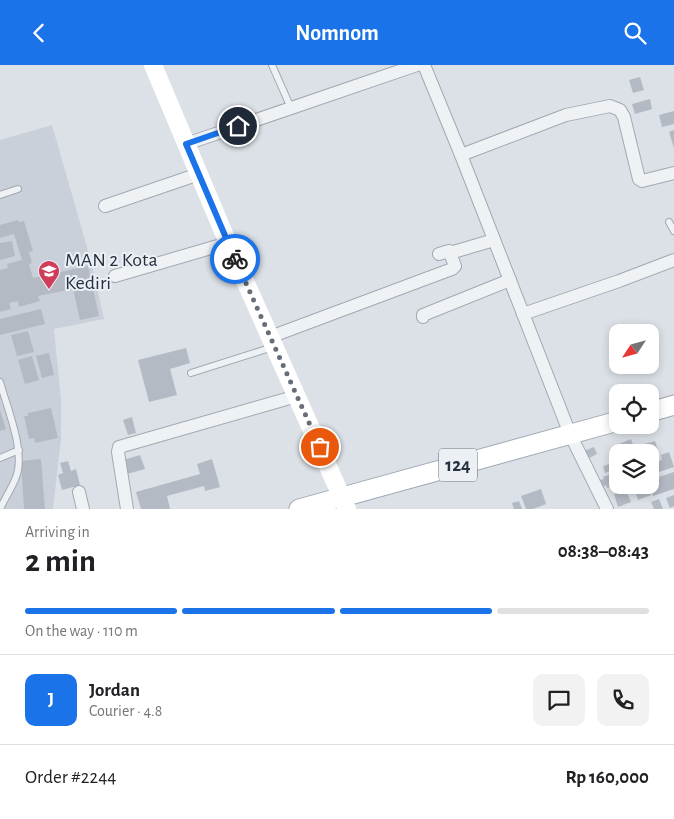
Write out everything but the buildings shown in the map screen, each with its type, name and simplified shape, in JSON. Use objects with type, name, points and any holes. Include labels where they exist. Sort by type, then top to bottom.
[{"type":"main road","points":[[659,409],[674,405]]},
{"type":"main road","name":"124","points":[[299,509],[345,503],[609,423]]},
{"type":"street","points":[[153,65],[228,243],[345,503]]},
{"type":"street","points":[[186,144],[417,65]]},
{"type":"street","points":[[424,65],[570,434],[607,509]]},
{"type":"street","points":[[461,155],[566,115],[610,106],[620,110],[624,117],[639,179],[642,181],[674,173]]},
{"type":"street","points":[[105,206],[199,174]]},
{"type":"street","points":[[272,341],[452,269],[455,266],[445,254],[494,240]]},
{"type":"street","points":[[115,276],[228,243]]},
{"type":"street","points":[[523,314],[657,268],[674,260]]},
{"type":"street","points":[[423,317],[423,315],[510,280]]},
{"type":"street","points":[[127,509],[118,452],[119,447],[297,396]]},
{"type":"street","points":[[79,492],[83,509]]},
{"type":"lane","points":[[272,65],[291,108]]},
{"type":"lane","points":[[0,195],[18,189]]},
{"type":"lane","points":[[669,222],[674,231]]},
{"type":"lane","points":[[191,373],[272,341]]},
{"type":"lane","points":[[0,382],[19,450],[19,466],[16,478],[0,509]]},
{"type":"lane","points":[[0,458],[19,450]]},
{"type":"shaded area","name":"MAN 2 Kota Kediri","points":[[52,125],[91,261],[104,319],[54,329],[61,400],[61,439],[53,509],[0,509],[0,140]]},
{"type":"way so far","points":[[235,259],[320,447]]},
{"type":"place","name":"MAN 2 Kota Kediri","points":[[49,290]]},
{"type":"route","points":[[235,259],[186,144],[238,126]]}]
